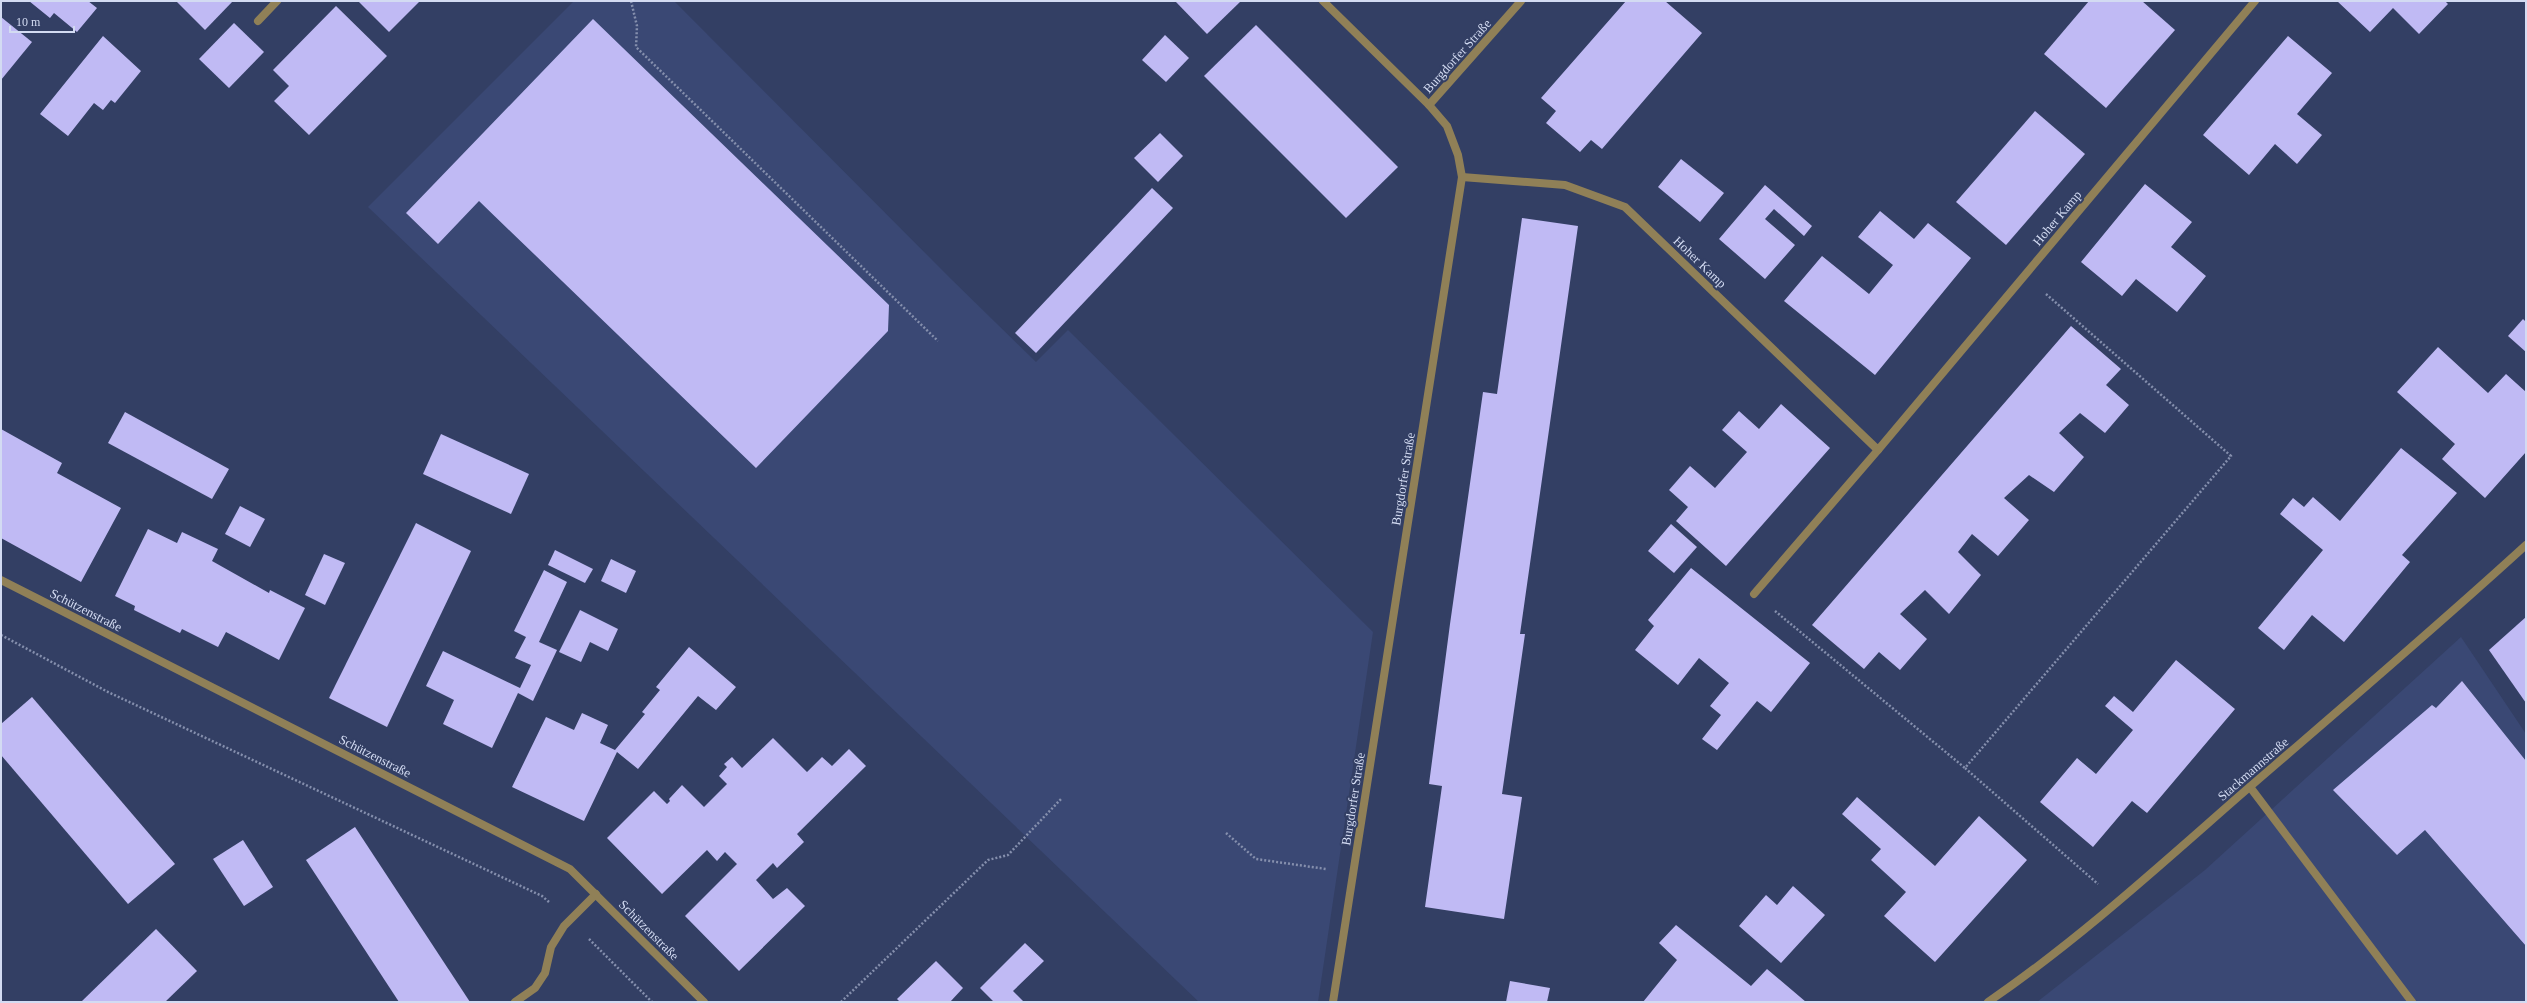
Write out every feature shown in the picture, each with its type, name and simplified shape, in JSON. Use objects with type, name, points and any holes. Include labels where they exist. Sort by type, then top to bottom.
[{"type":"street","points":[[258,21],[277,1]]},
{"type":"street","points":[[1323,1],[1429,105]]},
{"type":"street","name":"Burgdorfer Straße","points":[[1333,1002],[1462,177],[1458,155],[1447,126],[1429,105],[1521,1]]},
{"type":"street","name":"Hoher Kamp","points":[[1754,594],[1878,450],[2254,1]]},
{"type":"street","name":"Hoher Kamp","points":[[1462,177],[1565,184],[1625,207],[1878,450]]},
{"type":"street","name":"Stackmannstraße","points":[[1988,1002],[2017,982],[2118,901],[2452,612],[2526,545]]},
{"type":"street","name":"Schützenstraße","points":[[1,580],[570,869],[704,1002]]},
{"type":"street","points":[[2250,787],[2412,1002]]},
{"type":"street","points":[[515,1002],[535,988],[545,973],[551,947],[570,920],[596,894]]},
{"type":"path","points":[[631,1],[637,26],[636,47],[938,341]]},
{"type":"path","points":[[1965,768],[2231,456],[2025,275]]},
{"type":"path","points":[[1754,594],[1965,768],[2118,901]]},
{"type":"path","points":[[1,635],[108,692],[542,896],[570,920],[652,1002]]},
{"type":"path","points":[[842,1002],[988,860],[1008,855],[1061,799]]},
{"type":"path","points":[[1226,833],[1256,859],[1353,873]]},
{"type":"shaded area","points":[[574,1],[674,1],[950,278],[1036,362],[1068,330],[1373,632],[1318,1002],[1199,1002],[368,207]]},
{"type":"shaded area","points":[[2461,637],[2526,734],[2526,1002],[2037,1002],[2205,870]]},
{"type":"building","points":[[29,1],[88,1],[97,8],[77,32],[54,13],[50,18]]},
{"type":"building","points":[[176,1],[233,1],[205,30]]},
{"type":"building","points":[[358,1],[420,1],[389,32]]},
{"type":"building","points":[[1175,1],[1241,1],[1207,34]]},
{"type":"building","points":[[1626,1],[1665,1],[1702,33],[1602,149],[1591,140],[1580,152],[1546,123],[1556,111],[1541,98]]},
{"type":"building","points":[[2089,1],[2142,1],[2175,30],[2106,108],[2044,54]]},
{"type":"building","points":[[2337,1],[2445,1],[2448,4],[2419,34],[2393,8],[2370,32]]},
{"type":"building","points":[[336,6],[387,56],[309,135],[274,101],[289,86],[273,70]]},
{"type":"building","points":[[1,17],[32,42],[1,80]]},
{"type":"building","points":[[593,19],[889,305],[888,331],[756,468],[479,201],[438,244],[406,213]]},
{"type":"building","points":[[234,23],[264,52],[229,88],[199,59]]},
{"type":"building","points":[[1256,25],[1398,167],[1346,218],[1204,76]]},
{"type":"building","points":[[1165,35],[1189,58],[1166,82],[1142,60]]},
{"type":"building","points":[[103,36],[141,71],[115,103],[111,100],[103,110],[94,103],[68,136],[40,114]]},
{"type":"building","points":[[2288,36],[2332,73],[2297,114],[2322,135],[2297,164],[2275,144],[2249,175],[2203,135]]},
{"type":"building","points":[[2035,111],[2085,154],[2006,245],[1956,202]]},
{"type":"building","points":[[1160,133],[1183,156],[1158,182],[1134,158]]},
{"type":"building","points":[[1681,159],[1724,193],[1700,222],[1658,187]]},
{"type":"building","points":[[2145,184],[2192,222],[2171,247],[2206,276],[2177,312],[2136,279],[2122,296],[2081,262]]},
{"type":"building","points":[[1765,185],[1812,226],[1804,236],[1774,209],[1765,219],[1795,245],[1765,279],[1719,239]]},
{"type":"building","points":[[1152,188],[1173,208],[1036,353],[1015,333]]},
{"type":"building","points":[[1880,211],[1914,239],[1928,223],[1971,258],[1875,375],[1784,301],[1822,256],[1869,294],[1893,265],[1858,237]]},
{"type":"building","points":[[1522,218],[1578,226],[1520,634],[1525,634],[1502,794],[1522,797],[1504,919],[1425,907],[1442,786],[1429,784],[1450,624],[1483,392],[1497,394]]},
{"type":"building","points":[[2523,319],[2526,322],[2526,352],[2508,336]]},
{"type":"building","points":[[2071,326],[2121,369],[2106,385],[2129,405],[2105,433],[2080,413],[2059,433],[2084,457],[2054,492],[2029,475],[2004,498],[2029,520],[1998,556],[1972,534],[1958,552],[1981,575],[1949,614],[1925,590],[1900,614],[1927,639],[1900,670],[1879,652],[1864,669],[1812,625]]},
{"type":"building","points":[[2438,347],[2488,393],[2506,374],[2526,392],[2526,452],[2485,498],[2442,459],[2455,444],[2397,392]]},
{"type":"building","points":[[1781,404],[1830,448],[1726,566],[1676,521],[1688,507],[1669,490],[1690,466],[1715,488],[1747,452],[1722,430],[1739,411],[1759,429]]},
{"type":"building","points":[[125,412],[229,469],[212,499],[108,443]]},
{"type":"building","points":[[1,429],[62,463],[57,473],[121,508],[81,582],[1,538]]},
{"type":"building","points":[[441,434],[529,474],[511,514],[423,474]]},
{"type":"building","points":[[2401,448],[2457,493],[2402,555],[2410,562],[2344,642],[2312,615],[2284,650],[2258,628],[2323,550],[2280,514],[2293,498],[2304,507],[2313,497],[2340,521]]},
{"type":"building","points":[[240,506],[265,519],[250,547],[225,534]]},
{"type":"building","points":[[416,523],[471,551],[387,727],[329,698]]},
{"type":"building","points":[[1671,524],[1697,547],[1674,573],[1648,551]]},
{"type":"building","points":[[148,529],[177,543],[182,532],[218,549],[212,561],[269,593],[270,590],[305,608],[279,660],[226,632],[218,647],[182,629],[180,633],[134,610],[135,606],[115,596]]},
{"type":"building","points":[[555,550],[593,569],[585,583],[548,565]]},
{"type":"building","points":[[324,554],[345,563],[325,605],[305,595]]},
{"type":"building","points":[[611,559],[636,571],[626,593],[601,581]]},
{"type":"building","points":[[1691,568],[1810,663],[1771,712],[1757,701],[1717,750],[1702,739],[1721,715],[1710,706],[1729,683],[1699,658],[1678,685],[1635,650],[1654,626],[1648,620]]},
{"type":"building","points":[[544,570],[567,582],[539,642],[557,650],[533,701],[518,693],[492,748],[443,724],[454,700],[426,686],[443,651],[520,688],[531,665],[515,658],[526,637],[514,631]]},
{"type":"building","points":[[580,610],[618,629],[608,651],[590,642],[581,662],[559,652]]},
{"type":"building","points":[[2526,617],[2526,703],[2489,650]]},
{"type":"building","points":[[689,647],[736,687],[716,710],[698,696],[638,769],[617,752],[584,821],[512,787],[546,717],[574,730],[582,713],[608,725],[600,743],[615,750],[645,714],[642,712],[660,690],[656,687]]},
{"type":"building","points":[[2176,660],[2235,709],[2147,813],[2132,801],[2093,847],[2040,802],[2077,758],[2096,774],[2133,730],[2105,706],[2114,696],[2133,712]]},
{"type":"building","points":[[2462,681],[2526,761],[2526,946],[2425,830],[2397,855],[2333,790],[2432,705],[2436,708]]},
{"type":"building","points":[[32,697],[175,864],[128,904],[1,755],[1,724]]},
{"type":"building","points":[[773,738],[807,772],[822,757],[832,766],[849,749],[866,766],[797,834],[804,842],[777,868],[773,863],[756,880],[773,899],[787,888],[805,906],[739,971],[685,916],[737,864],[725,852],[717,861],[707,850],[662,894],[607,838],[654,791],[667,804],[670,801],[669,799],[682,785],[704,807],[727,784],[719,776],[727,767],[724,764],[732,757],[742,768]]},
{"type":"building","points":[[1857,797],[1935,866],[1979,816],[2027,860],[1935,962],[1884,916],[1906,892],[1871,860],[1881,849],[1842,814]]},
{"type":"building","points":[[355,827],[470,1002],[399,1002],[306,860]]},
{"type":"building","points":[[243,840],[273,887],[244,906],[213,859]]},
{"type":"building","points":[[1793,886],[1825,915],[1781,963],[1739,926],[1766,895],[1777,905]]},
{"type":"building","points":[[1676,925],[1751,986],[1767,969],[1806,1002],[1643,1002],[1677,960],[1659,943]]},
{"type":"building","points":[[156,929],[197,971],[165,1002],[81,1002]]},
{"type":"building","points":[[1025,943],[1044,961],[1013,991],[1024,1002],[994,1002],[980,988]]},
{"type":"building","points":[[936,961],[963,988],[950,1002],[900,1002],[897,999]]},
{"type":"building","points":[[1510,981],[1550,988],[1547,1002],[1506,1002]]}]
